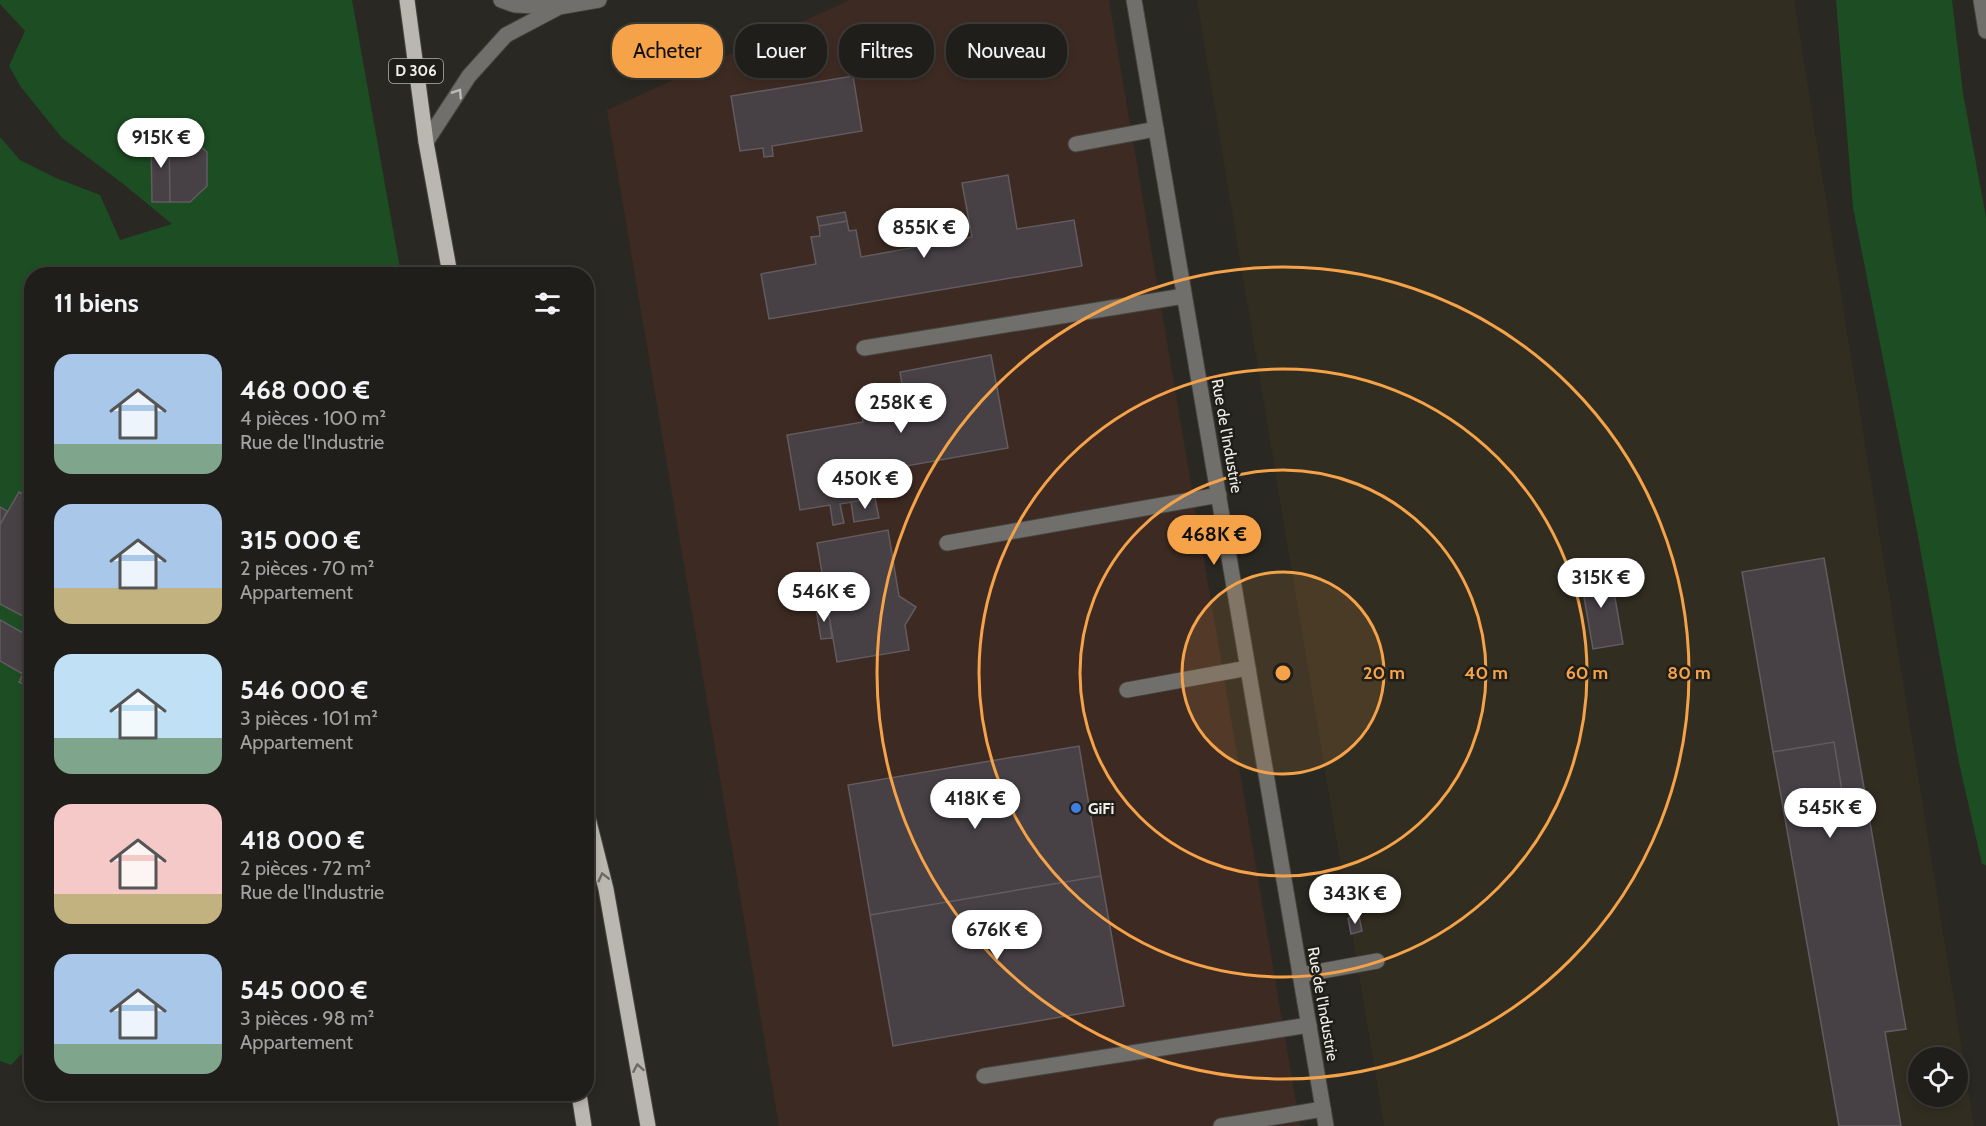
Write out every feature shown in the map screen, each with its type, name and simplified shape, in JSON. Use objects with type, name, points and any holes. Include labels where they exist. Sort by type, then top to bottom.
[{"type":"main road","name":"D 306","points":[[406,0],[426,142],[449,267]]},
{"type":"main road","points":[[594,842],[606,889],[648,1126]]},
{"type":"main road","points":[[580,1101],[584,1126]]},
{"type":"street","points":[[501,0],[515,5],[559,7],[599,0]]},
{"type":"street","name":"Rue de l'Industrie","points":[[1134,0],[1326,1126]]},
{"type":"street","points":[[1981,0],[1986,31]]},
{"type":"street","points":[[426,142],[469,76],[506,36],[559,7]]},
{"type":"street","points":[[1076,144],[1156,129]]},
{"type":"street","points":[[864,348],[1185,296]]},
{"type":"street","points":[[947,543],[1219,495]]},
{"type":"street","points":[[1127,690],[1248,668]]},
{"type":"street","points":[[1300,975],[1377,961]]},
{"type":"street","points":[[984,1076],[1309,1025]]},
{"type":"street","points":[[1221,1126],[1323,1108]]},
{"type":"shaded area","points":[[850,0],[1109,0],[1300,1126],[779,1126],[607,110],[678,78],[723,78],[723,57],[735,52],[735,78],[827,78],[827,24],[797,24]]},
{"type":"shaded area","points":[[1197,0],[1794,0],[1961,1047],[1908,1047],[1908,1107],[1968,1107],[1968,1088],[1974,1126],[1384,1126]]},
{"type":"green space","points":[[0,0],[352,0],[400,267],[24,267],[24,1051],[11,1065],[0,1061],[0,137],[20,160],[56,178],[100,195],[120,240],[172,224],[62,138],[21,87],[9,66],[25,31],[0,4]]},
{"type":"green space","points":[[1836,0],[1952,0],[1963,93],[1986,217],[1986,865],[1982,864],[1959,763],[1917,531],[1853,207]]},
{"type":"building","points":[[841,78],[853,78],[862,131],[772,146],[773,156],[764,157],[763,148],[740,151],[731,96]]},
{"type":"building","points":[[169,136],[170,202],[152,202],[151,137]]},
{"type":"building","points":[[169,136],[189,136],[207,152],[207,186],[190,202],[170,202]]},
{"type":"building","points":[[1008,175],[1017,229],[1074,220],[1082,266],[769,319],[761,274],[816,264],[811,237],[820,236],[819,226],[847,221],[849,231],[856,230],[861,257],[972,237],[962,183]]},
{"type":"building","points":[[845,212],[847,221],[819,226],[817,217]]},
{"type":"building","points":[[991,355],[1008,448],[872,472],[875,498],[840,504],[844,523],[833,525],[830,505],[800,510],[787,435],[863,422],[861,410],[892,405],[894,416],[907,415],[900,372]]},
{"type":"building","points":[[19,492],[24,495],[24,617],[0,604],[0,525]]},
{"type":"building","points":[[875,498],[879,518],[854,522],[851,502]]},
{"type":"building","points":[[0,507],[7,511],[0,525]]},
{"type":"building","points":[[888,530],[899,596],[916,607],[905,625],[909,650],[837,662],[817,543]]},
{"type":"building","points":[[1824,558],[1906,1029],[1885,1032],[1901,1126],[1839,1126],[1783,807],[1843,797],[1834,742],[1773,752],[1742,572]]},
{"type":"building","points":[[1610,569],[1623,644],[1593,649],[1580,574]]},
{"type":"building","points":[[828,608],[832,638],[821,639],[816,609]]},
{"type":"building","points":[[0,620],[24,634],[24,685],[19,682],[23,674],[0,661]]},
{"type":"building","points":[[1834,742],[1843,797],[1783,807],[1773,752]]},
{"type":"building","points":[[1079,746],[1101,876],[870,915],[848,785]]},
{"type":"building","points":[[1101,876],[1124,1006],[893,1046],[870,915]]},
{"type":"building","points":[[1359,916],[1362,931],[1351,934],[1348,918]]},
{"type":"place","name":"GiFi","points":[[1076,808]]}]
